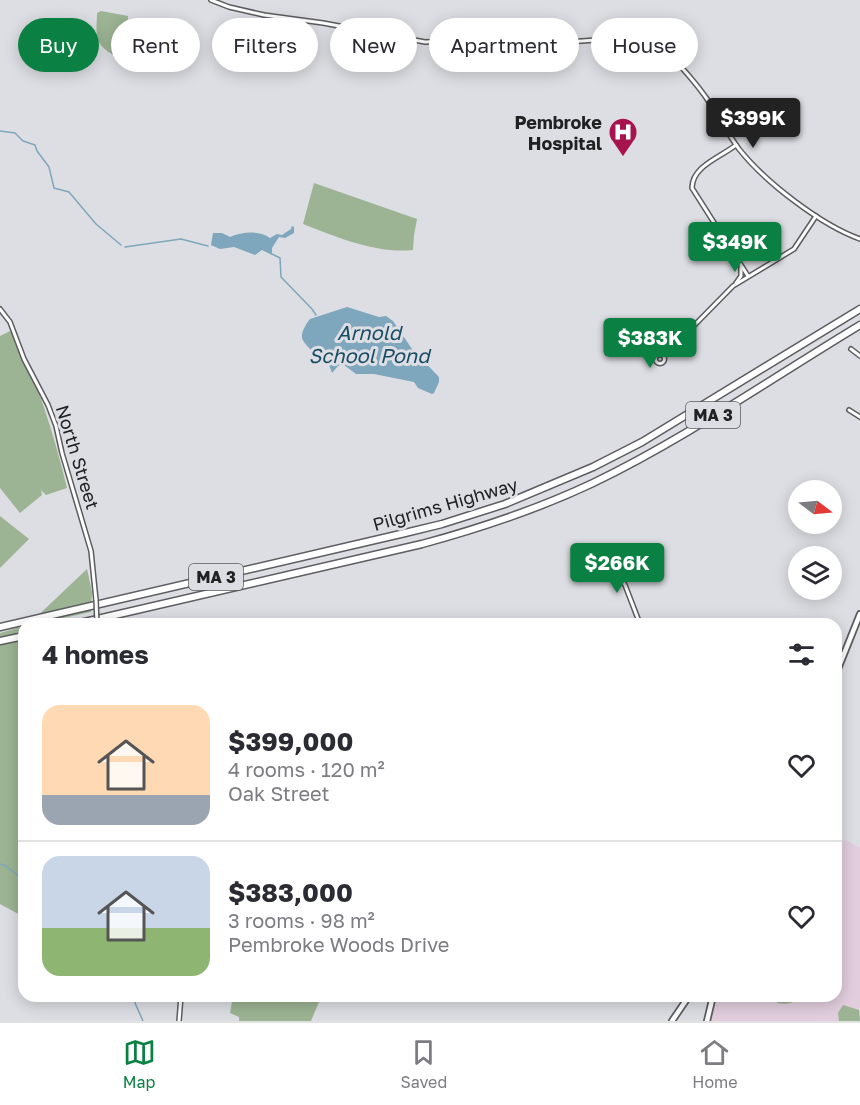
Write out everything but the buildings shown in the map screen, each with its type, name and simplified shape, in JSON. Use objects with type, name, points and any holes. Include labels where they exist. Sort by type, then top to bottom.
[{"type":"highway","name":"Pilgrims Highway","points":[[39,618],[414,531],[505,504],[568,479],[618,455],[860,309]]},
{"type":"highway","name":"Pilgrims Highway","points":[[102,618],[422,544],[460,534],[529,510],[593,482],[645,455],[860,326]]},
{"type":"highway","name":"Pilgrims Highway","points":[[0,627],[18,623]]},
{"type":"highway","points":[[0,641],[18,637]]},
{"type":"main road","points":[[842,659],[860,614]]},
{"type":"main road","points":[[672,1021],[684,1002]]},
{"type":"main road","points":[[707,1021],[712,1002]]},
{"type":"street","points":[[211,0],[229,7],[269,16],[333,24],[429,43],[508,39],[568,42],[610,39],[662,46],[701,91],[736,145],[766,178],[816,216],[840,231],[860,239]]},
{"type":"street","points":[[736,145],[698,171],[693,179],[692,188],[749,276]]},
{"type":"street","points":[[733,286],[794,249],[816,216]]},
{"type":"street","points":[[669,350],[656,357],[657,362],[662,363],[669,350],[733,286],[741,276],[741,265]]},
{"type":"street","name":"North Street","points":[[0,309],[10,322],[22,354],[56,426],[90,544],[95,571],[97,618]]},
{"type":"street","points":[[851,349],[860,356]]},
{"type":"street","points":[[660,354],[665,358]]},
{"type":"street","points":[[849,410],[860,417]]},
{"type":"street","points":[[607,557],[625,585],[638,618]]},
{"type":"street","points":[[179,1021],[181,1002]]},
{"type":"shaded area","points":[[844,839],[860,848],[860,1021],[710,1021],[715,1002],[842,1002],[842,844]]},
{"type":"green space","points":[[101,11],[128,16],[128,18],[111,18],[111,53],[99,42],[97,13]]},
{"type":"green space","points":[[314,183],[417,219],[413,250],[399,251],[371,247],[303,224]]},
{"type":"green space","points":[[14,329],[44,407],[67,488],[46,495],[41,490],[42,495],[20,513],[0,488],[0,336]]},
{"type":"green space","points":[[0,516],[29,539],[0,568]]},
{"type":"green space","points":[[87,569],[92,592],[91,612],[63,618],[35,618]]},
{"type":"green space","points":[[18,628],[18,914],[0,904],[0,633]]},
{"type":"green space","points":[[232,1002],[319,1002],[311,1021],[239,1021],[239,1017],[230,1013]]},
{"type":"green space","points":[[843,1005],[859,1010],[860,1021],[839,1021],[838,1013]]},
{"type":"water","points":[[292,226],[294,233],[285,238],[279,237],[272,248],[272,255],[262,250],[255,255],[234,247],[220,249],[211,245],[213,233],[222,233],[230,237],[256,233],[270,238],[277,234],[282,235]]},
{"type":"water","name":"Arnold School Pond","points":[[347,307],[379,317],[386,316],[393,321],[412,349],[439,377],[434,393],[418,388],[414,382],[374,374],[356,374],[344,365],[338,366],[332,373],[328,362],[306,345],[302,333],[310,319]]},
{"type":"waterway","points":[[0,131],[15,133],[23,141],[35,145],[49,167],[54,188],[69,192],[96,224],[121,245]]},
{"type":"waterway","points":[[125,247],[181,239],[208,246]]},
{"type":"waterway","points":[[272,254],[280,258],[281,277],[316,315]]},
{"type":"waterway","points":[[0,864],[18,875]]},
{"type":"waterway","points":[[135,1002],[143,1021]]},
{"type":"place","name":"Pembroke Hospital","points":[[623,158]]}]
